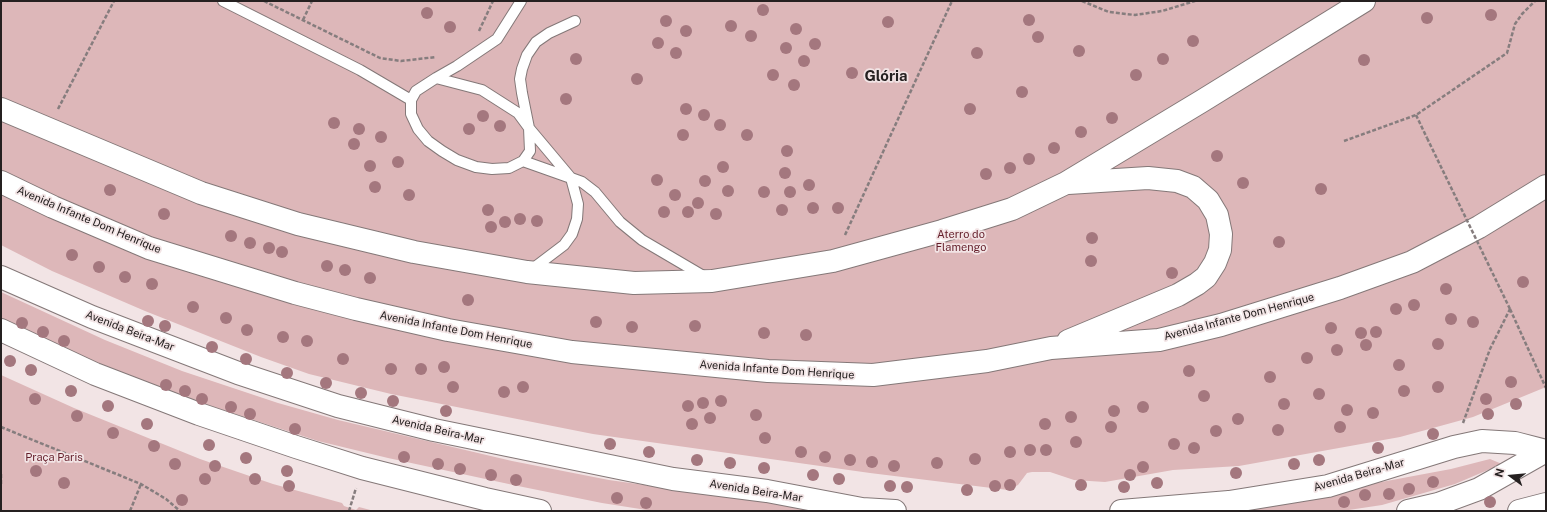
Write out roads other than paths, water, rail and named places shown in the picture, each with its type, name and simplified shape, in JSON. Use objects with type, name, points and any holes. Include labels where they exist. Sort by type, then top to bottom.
[{"type":"main road","points":[[1,109],[201,193],[298,224],[414,252],[527,272],[634,283],[712,281],[833,261],[942,231],[1012,209],[1066,183],[1364,1]]},
{"type":"main road","points":[[1050,348],[1178,295],[1206,277],[1215,263],[1220,250],[1221,234],[1217,215],[1208,200],[1193,187],[1177,181],[1148,178],[1066,183]]},
{"type":"main road","name":"Avenida Infante Dom Henrique","points":[[1,182],[54,207],[149,248],[295,293],[356,310],[448,330],[572,352],[768,371],[873,375],[987,361],[1050,348],[1159,340],[1220,325],[1340,288],[1412,262],[1479,227],[1546,186]]},
{"type":"main road","name":"Avenida Beira-Mar","points":[[1,277],[107,323],[238,373],[338,406],[442,431],[673,479],[767,491],[862,509],[895,511]]},
{"type":"main road","points":[[1,330],[95,374],[199,414],[296,447],[362,468],[485,499],[540,511]]},
{"type":"main road","name":"Avenida Beira-Mar","points":[[1121,511],[1229,502],[1328,486],[1454,447],[1482,441],[1515,443],[1546,451]]},
{"type":"main road","name":"Avenida Beira-Mar","points":[[1408,511],[1438,504],[1479,489],[1546,451]]},
{"type":"main road","points":[[1519,511],[1546,504]]},
{"type":"lane","points":[[223,1],[360,70],[411,100]]},
{"type":"lane","points":[[522,1],[498,39],[416,92],[411,100],[411,114],[418,129],[428,141],[457,160],[476,167],[492,169],[509,168],[523,161],[530,151],[529,128],[520,79],[527,55],[536,42],[549,33],[575,21]]},
{"type":"lane","points":[[436,78],[482,90],[518,113],[571,178],[578,204],[577,219],[572,234],[564,245],[527,272]]},
{"type":"lane","points":[[523,161],[582,182],[595,192],[620,222],[642,240],[712,281]]},
{"type":"district","name":"Glória","points":[[886,76]]},
{"type":"park label","name":"Aterro do Flamengo","points":[[961,241]]},
{"type":"park label","name":"Praça Paris","points":[[54,458]]}]
